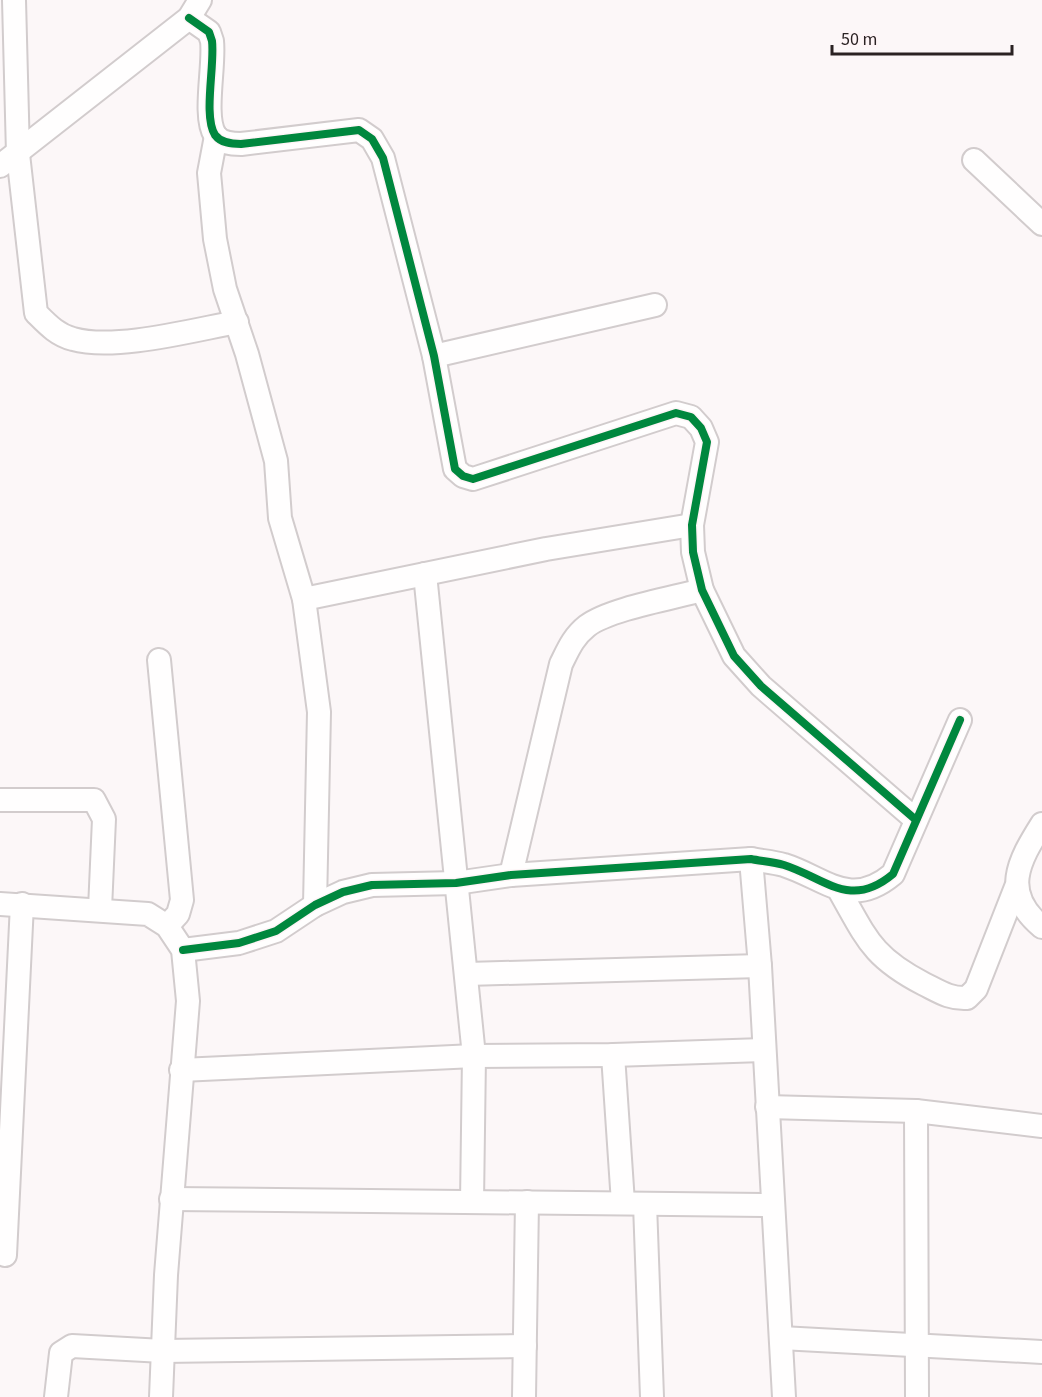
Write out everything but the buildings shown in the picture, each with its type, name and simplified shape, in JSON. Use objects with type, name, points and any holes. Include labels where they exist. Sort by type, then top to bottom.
[{"type":"street","points":[[14,0],[9,160],[36,313],[52,330],[73,340],[113,343],[237,322]]},
{"type":"street","points":[[9,160],[195,9],[212,41],[210,122],[216,136],[209,173],[210,202],[225,289],[237,322],[276,461],[280,518],[304,599],[320,712],[321,745],[315,904]]},
{"type":"street","points":[[216,136],[227,143],[241,144],[359,130],[372,139],[383,158],[434,356],[455,469],[463,476],[472,479],[676,413],[691,417],[701,428],[706,442],[692,525],[693,552],[702,590],[734,656],[761,686],[916,820]]},
{"type":"street","points":[[974,160],[1042,224]]},
{"type":"street","points":[[434,356],[655,305]]},
{"type":"street","points":[[304,599],[546,549],[692,525]]},
{"type":"street","points":[[425,574],[474,1056],[472,1202]]},
{"type":"street","points":[[511,875],[561,664],[572,641],[588,625],[606,617],[702,590]]},
{"type":"street","points":[[159,660],[182,900],[177,914],[167,926]]},
{"type":"street","points":[[183,950],[240,943],[267,934],[315,904],[343,892],[372,885],[456,883],[511,875],[751,860],[783,865],[839,890],[857,891],[882,883],[893,874],[960,720]]},
{"type":"street","points":[[0,800],[94,800],[104,819],[100,909]]},
{"type":"street","points":[[839,890],[869,944],[893,968],[952,998],[968,998],[976,989],[1016,887],[1026,848],[1042,824]]},
{"type":"street","points":[[751,860],[760,966],[784,1397]]},
{"type":"street","points":[[1016,887],[1020,903],[1042,927]]},
{"type":"street","points":[[5,1255],[11,904],[148,914],[167,926],[183,950],[188,1001],[171,1199],[161,1397]]},
{"type":"street","points":[[467,974],[760,966]]},
{"type":"street","points":[[181,1070],[474,1056],[613,1056],[763,1050]]},
{"type":"street","points":[[613,1056],[634,1204],[652,1397]]},
{"type":"street","points":[[767,1107],[916,1111],[1042,1126]]},
{"type":"street","points":[[916,1111],[917,1397]]},
{"type":"street","points":[[171,1199],[773,1205]]},
{"type":"street","points":[[525,1397],[527,1202]]},
{"type":"street","points":[[781,1338],[1042,1352]]},
{"type":"street","points":[[56,1397],[61,1353],[65,1348],[163,1352],[525,1346]]},
{"type":"cycle path","points":[[189,18],[209,32],[212,41],[210,116],[215,135],[220,140],[241,144],[359,130],[372,139],[383,158],[434,356],[455,469],[463,476],[473,479],[676,413],[691,417],[701,428],[707,442],[692,525],[693,552],[702,590],[734,656],[761,686],[916,820]]},
{"type":"cycle path","points":[[183,950],[239,943],[276,931],[315,905],[343,892],[372,885],[456,883],[511,875],[751,859],[784,865],[838,888],[864,890],[893,874],[960,720]]}]
